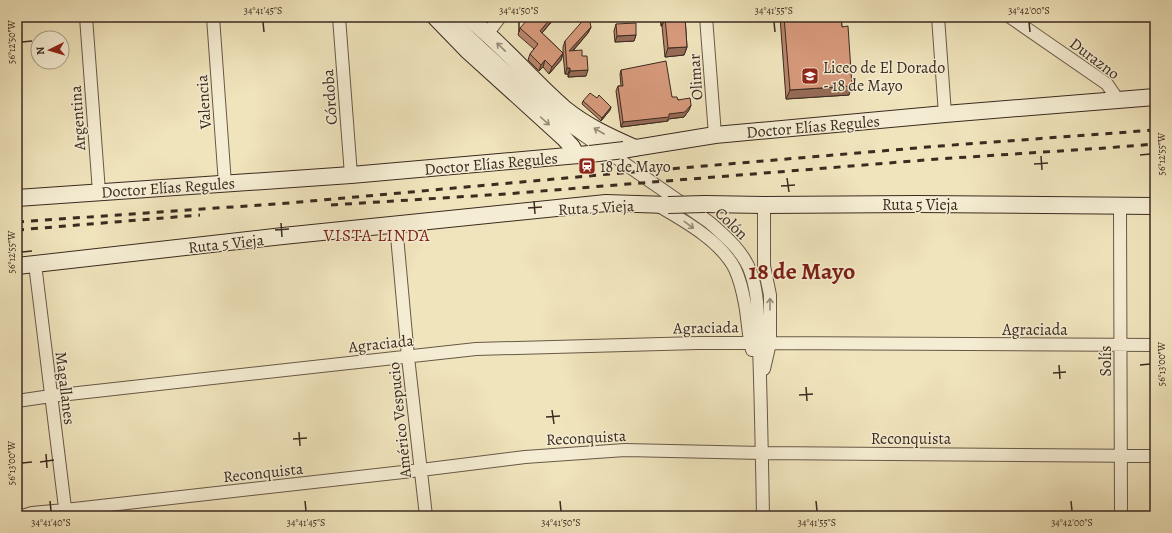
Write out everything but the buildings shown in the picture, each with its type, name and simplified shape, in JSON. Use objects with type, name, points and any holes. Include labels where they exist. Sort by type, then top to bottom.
[{"type":"street","name":"Argentina","points":[[86,17],[99,192]]},
{"type":"street","name":"Valencia","points":[[213,17],[225,184]]},
{"type":"street","name":"Córdoba","points":[[339,17],[351,175]]},
{"type":"street","points":[[435,17],[467,50],[572,147],[583,155]]},
{"type":"street","points":[[466,21],[500,17]]},
{"type":"street","name":"Olimar","points":[[706,17],[715,135]]},
{"type":"street","points":[[938,17],[944,114]]},
{"type":"street","name":"Durazno","points":[[1010,17],[1107,84],[1118,100]]},
{"type":"street","points":[[466,21],[566,110],[600,133],[629,149]]},
{"type":"street","name":"Colón","points":[[466,21],[538,100],[572,127],[709,222],[728,239],[742,256],[751,272],[756,294],[761,384],[763,516]]},
{"type":"street","name":"Doctor Elías Regules","points":[[17,198],[351,175],[498,163],[583,155],[715,135],[1155,96]]},
{"type":"street","name":"Ruta 5 Vieja","points":[[17,266],[606,203],[662,205],[916,204],[1155,206]]},
{"type":"street","name":"Colón","points":[[662,205],[722,250],[735,268],[745,305],[750,343],[761,384]]},
{"type":"street","name":"Colón","points":[[761,384],[770,343],[770,295],[764,266],[764,205]]},
{"type":"street","name":"Solís","points":[[1120,206],[1121,516]]},
{"type":"street","name":"Américo Vespucio","points":[[396,225],[408,356],[426,516]]},
{"type":"street","name":"Magallanes","points":[[35,264],[65,513]]},
{"type":"street","name":"Agraciada","points":[[17,401],[476,349],[750,343]]},
{"type":"street","name":"Agraciada","points":[[770,343],[1155,345]]},
{"type":"street","name":"Reconquista","points":[[22,516],[32,513],[65,513],[525,457],[624,450],[762,454],[1155,456]]},
{"type":"railway","points":[[17,222],[289,203],[940,146],[1155,130]]},
{"type":"railway","points":[[331,205],[505,194],[938,159],[1155,144]]},
{"type":"railway","points":[[17,230],[200,215]]},
{"type":"place","name":"Liceo de El Dorado - 18 de Mayo","points":[[810,76]]},
{"type":"place","name":"18 de Mayo","points":[[587,166]]},
{"type":"district","name":"VISTA LINDA","points":[[377,235]]},
{"type":"district","name":"18 de Mayo","points":[[802,271]]}]
